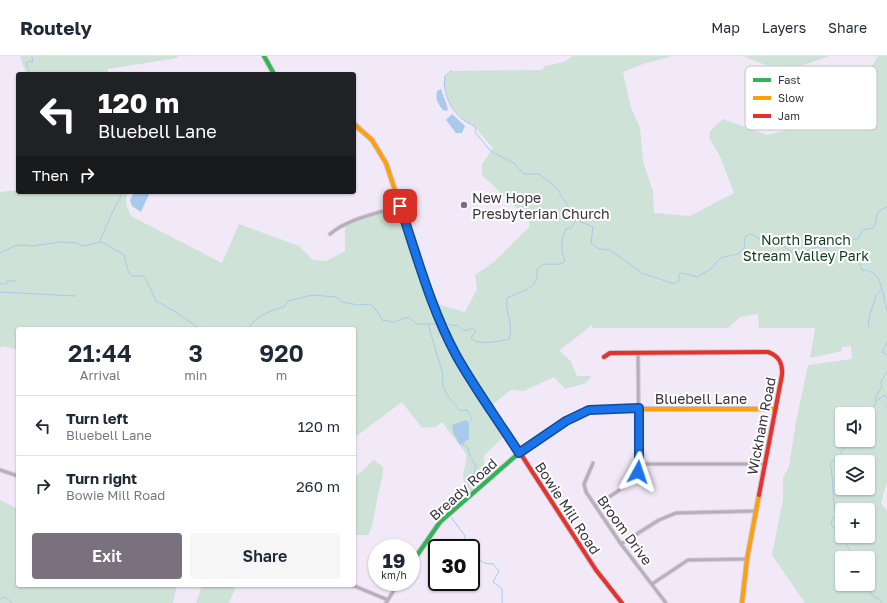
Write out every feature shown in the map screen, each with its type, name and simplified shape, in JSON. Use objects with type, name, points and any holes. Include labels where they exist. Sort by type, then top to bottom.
[{"type":"street","points":[[264,56],[273,72]]},
{"type":"street","name":"Bowie Mill Road","points":[[356,126],[366,134],[380,150],[390,171],[400,206],[440,321],[467,373],[596,570],[622,603]]},
{"type":"street","points":[[330,234],[338,228],[353,222],[400,206]]},
{"type":"street","points":[[595,506],[629,483],[636,475],[639,464],[638,352]]},
{"type":"street","name":"Wickham Road","points":[[604,357],[610,353],[638,352],[773,353],[781,361],[783,368],[747,559],[742,603]]},
{"type":"street","name":"Bluebell Lane","points":[[519,453],[566,421],[589,410],[639,408],[776,409]]},
{"type":"street","name":"Bready Road","points":[[420,551],[440,522],[519,453]]},
{"type":"street","name":"Broom Drive","points":[[593,463],[584,486],[586,492],[621,544],[666,603]]},
{"type":"street","points":[[639,464],[765,464]]},
{"type":"street","points":[[0,470],[16,475]]},
{"type":"street","points":[[621,544],[659,520],[676,513],[757,512]]},
{"type":"street","points":[[652,584],[688,560],[747,559]]},
{"type":"street","points":[[356,587],[388,600]]},
{"type":"street","points":[[386,603],[394,591]]},
{"type":"green space","points":[[20,56],[177,56],[178,58],[108,69],[108,72],[25,72]]},
{"type":"green space","name":"North Branch Stream Valley Park","points":[[573,56],[673,56],[643,64],[623,72],[631,108],[640,128],[643,161],[653,191],[654,213],[690,216],[734,193],[719,154],[709,138],[710,131],[723,119],[745,127],[745,130],[753,130],[767,135],[788,130],[877,130],[877,66],[872,66],[878,56],[887,56],[887,482],[881,503],[887,511],[887,603],[805,603],[772,555],[783,500],[783,478],[789,466],[796,422],[808,365],[852,359],[851,346],[842,347],[842,351],[810,358],[815,328],[759,328],[758,314],[740,317],[728,328],[592,328],[592,325],[559,351],[570,360],[577,376],[592,376],[586,383],[565,389],[554,377],[524,391],[511,390],[493,404],[489,398],[485,400],[507,434],[484,455],[484,483],[466,498],[463,476],[467,455],[442,422],[436,427],[422,428],[402,402],[356,436],[356,327],[16,327],[16,349],[4,346],[0,348],[0,192],[16,190],[16,194],[127,194],[126,204],[131,216],[222,263],[239,224],[299,246],[313,260],[326,261],[345,251],[345,225],[400,206],[433,303],[465,312],[477,289],[475,275],[495,261],[530,226],[528,219],[482,175],[482,164],[493,148],[472,124],[465,122],[451,107],[443,84],[445,76],[451,71],[542,70],[545,66],[564,62]]},
{"type":"green space","points":[[743,56],[830,56],[798,66],[768,66]]},
{"type":"green space","points":[[374,460],[383,467],[382,478],[369,535],[356,535],[356,476]]},
{"type":"green space","points":[[0,500],[16,508],[16,587],[177,587],[173,603],[0,603]]},
{"type":"green space","points":[[201,587],[234,587],[235,589],[229,603],[196,603]]},
{"type":"water","points":[[441,89],[448,109],[447,111],[443,110],[438,103],[436,94],[437,91]]},
{"type":"water","points":[[452,114],[465,126],[462,133],[456,133],[446,120]]},
{"type":"water","points":[[133,194],[149,194],[141,212],[132,206],[130,200]]},
{"type":"water","points":[[466,420],[469,424],[469,439],[460,445],[453,432],[452,425]]},
{"type":"waterway","points":[[29,72],[26,63],[30,61],[33,62],[32,56]]},
{"type":"waterway","points":[[451,71],[445,76],[444,82],[446,95],[452,107],[460,117],[476,128],[475,132],[494,153],[514,163],[524,174],[539,174],[557,188],[575,219]]},
{"type":"waterway","points":[[100,241],[121,197],[121,194]]},
{"type":"waterway","points":[[826,248],[831,242],[842,243],[859,238],[862,230],[873,228],[879,211],[887,207]]},
{"type":"waterway","points":[[444,324],[458,326],[464,331],[473,328],[476,331],[471,338],[478,342],[509,339],[511,328],[507,309],[507,298],[533,285],[537,276],[537,269],[540,266],[546,264],[563,263],[565,260],[562,252],[564,233],[566,229],[572,227],[576,220],[579,219],[581,222],[593,227],[591,243],[599,249],[610,250],[642,273],[674,284],[679,280],[679,274],[683,273],[697,277],[711,269],[720,258],[738,254],[744,249],[745,237],[750,234],[768,243],[782,246],[795,253],[804,252],[818,247],[827,249],[831,254],[846,253],[850,255],[851,259],[858,260],[862,270],[869,271],[878,279],[883,291],[887,311]]},
{"type":"waterway","points":[[0,253],[14,246],[23,245],[31,246],[61,242],[76,243],[83,246],[102,242],[124,255],[128,271],[132,276],[143,276],[146,279],[156,301],[176,312],[197,327]]},
{"type":"waterway","points":[[0,284],[7,284],[7,281],[16,281]]},
{"type":"waterway","points":[[869,327],[868,322],[876,295],[881,290]]},
{"type":"waterway","points":[[0,292],[75,296]]},
{"type":"waterway","points":[[250,327],[259,317],[284,307],[288,301],[312,295],[336,297],[342,302],[358,305],[370,304],[374,307],[382,320],[394,322],[408,317],[417,324],[441,324]]},
{"type":"waterway","points":[[428,324],[443,375],[442,380],[445,390],[460,411],[467,410],[472,419],[468,423]]},
{"type":"waterway","points":[[887,342],[882,352],[887,355]]},
{"type":"waterway","points":[[873,407],[876,403],[875,398],[882,387],[881,382],[887,372]]},
{"type":"waterway","points":[[876,401],[885,395],[887,399]]},
{"type":"waterway","points":[[464,443],[463,445],[469,449],[468,452],[471,457]]},
{"type":"waterway","points":[[845,447],[839,456],[830,463],[836,515],[832,519],[831,524],[850,551]]},
{"type":"waterway","points":[[453,504],[459,494],[472,480],[476,466],[472,460]]},
{"type":"waterway","points":[[451,517],[465,536],[464,539]]},
{"type":"waterway","points":[[480,560],[484,563],[493,564],[499,571],[493,582],[502,589],[502,603]]},
{"type":"waterway","points":[[869,591],[882,603]]},
{"type":"waterway","points":[[0,599],[3,597],[12,603]]},
{"type":"traffic: fast","points":[[264,56],[273,72]]},
{"type":"traffic: fast","points":[[420,551],[440,522],[519,453],[577,415],[589,410],[642,409]]},
{"type":"traffic: slow","points":[[356,126],[372,140],[386,163],[428,290]]},
{"type":"traffic: slow","points":[[642,409],[776,409]]},
{"type":"traffic: slow","points":[[742,603],[747,559],[759,495]]},
{"type":"traffic: jam","points":[[428,290],[456,354],[596,570],[622,603]]},
{"type":"traffic: jam","points":[[604,357],[610,353],[768,352],[778,358],[782,367],[782,375],[759,495]]},
{"type":"place","name":"New Hope Presbyterian Church","points":[[464,205]]},
{"type":"route","points":[[400,206],[429,292],[444,330],[467,373],[519,453],[566,421],[589,410],[639,408],[638,472]]}]
